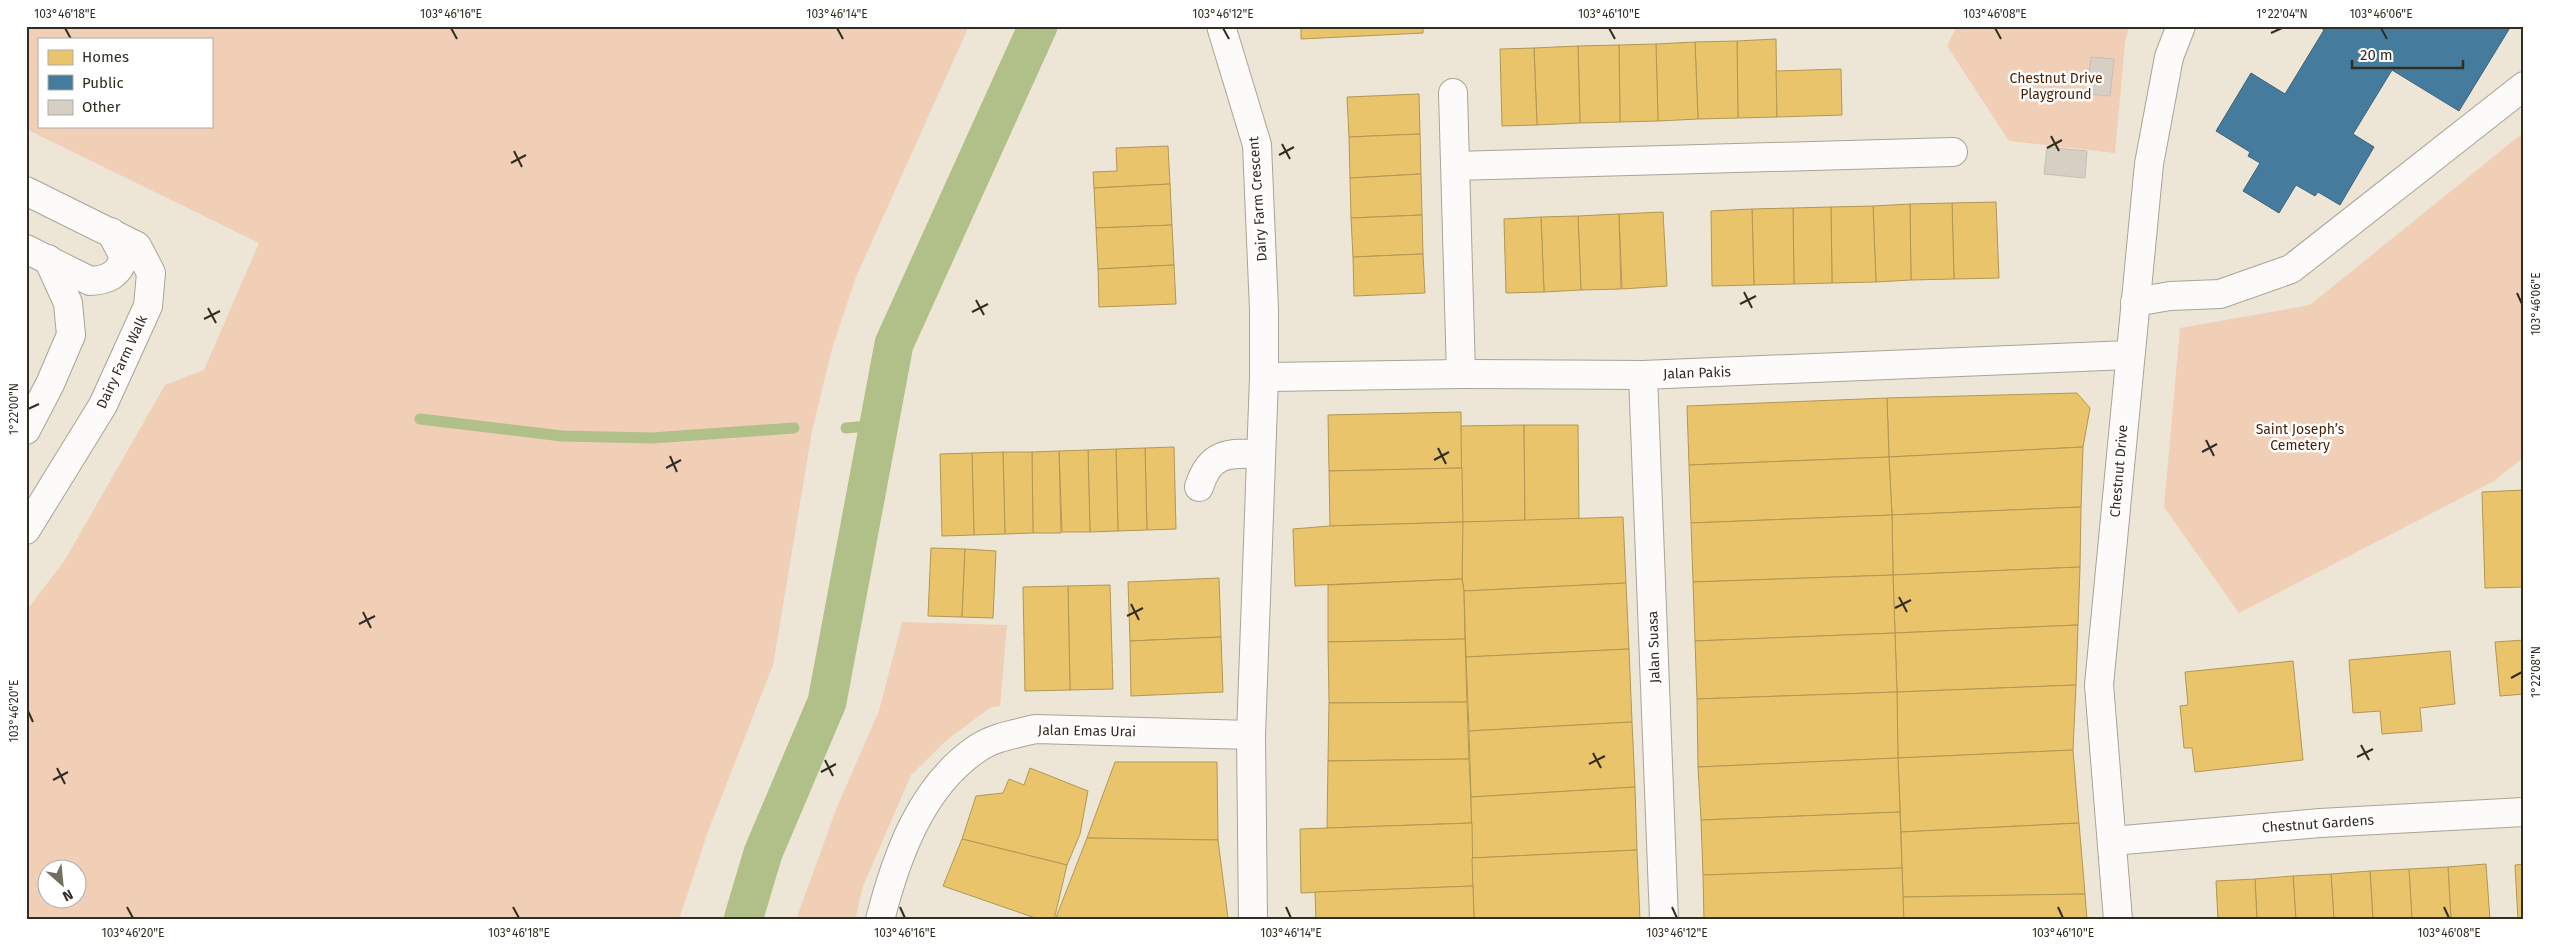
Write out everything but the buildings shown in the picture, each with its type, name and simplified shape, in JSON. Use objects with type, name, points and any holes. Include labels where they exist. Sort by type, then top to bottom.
[{"type":"street","name":"Dairy Farm Crescent","points":[[1221,26],[1257,145],[1264,310],[1264,378]]},
{"type":"street","name":"Chestnut Drive","points":[[2118,920],[2099,685],[2129,355],[2149,164],[2169,57],[2181,26]]},
{"type":"street","points":[[2135,302],[2170,296],[2220,294],[2291,269],[2524,86]]},
{"type":"street","points":[[1453,93],[1461,374]]},
{"type":"street","points":[[1455,166],[1952,152]]},
{"type":"street","name":"Dairy Farm Walk","points":[[26,191],[137,246],[151,273],[148,306],[103,405],[26,530]]},
{"type":"street","points":[[37,254],[90,281],[102,280],[114,276],[121,266],[124,257],[111,232]]},
{"type":"street","points":[[26,430],[50,384],[71,335],[68,302],[37,254]]},
{"type":"street","name":"Jalan Pakis","points":[[1264,378],[1461,374],[1643,375],[2129,355]]},
{"type":"street","name":"Jalan Suasa","points":[[1643,375],[1664,920]]},
{"type":"street","points":[[1253,920],[1251,735],[1264,378]]},
{"type":"street","points":[[1199,487],[1204,470],[1213,461],[1234,453],[1261,454]]},
{"type":"street","name":"Jalan Emas Urai","points":[[880,920],[886,895],[916,819],[938,784],[978,748],[1003,737],[1035,729],[1251,735]]},
{"type":"street","name":"Chestnut Gardens","points":[[2112,841],[2320,824],[2524,812]]},
{"type":"green space","points":[[26,26],[969,26],[856,277],[832,349],[812,431],[773,665],[707,834],[679,920],[26,920],[26,611],[65,560],[165,385],[204,370],[259,243],[26,129]]},
{"type":"green space","name":"Chestnut Drive Playground","points":[[1957,26],[2129,26],[2125,43],[2115,153],[2009,141],[1947,46]]},
{"type":"green space","name":"Saint Joseph’s Cemetery","points":[[2524,132],[2524,457],[2494,481],[2239,613],[2164,507],[2180,328],[2310,305]]},
{"type":"green space","points":[[902,622],[1007,625],[1000,706],[991,707],[948,739],[911,775],[863,886],[855,920],[796,920],[837,807],[879,711]]},
{"type":"waterway","points":[[743,920],[763,853],[827,702],[894,344],[1038,26]]},
{"type":"waterway","points":[[420,419],[562,436],[652,438],[794,428]]},
{"type":"waterway","points":[[846,428],[879,425]]}]
